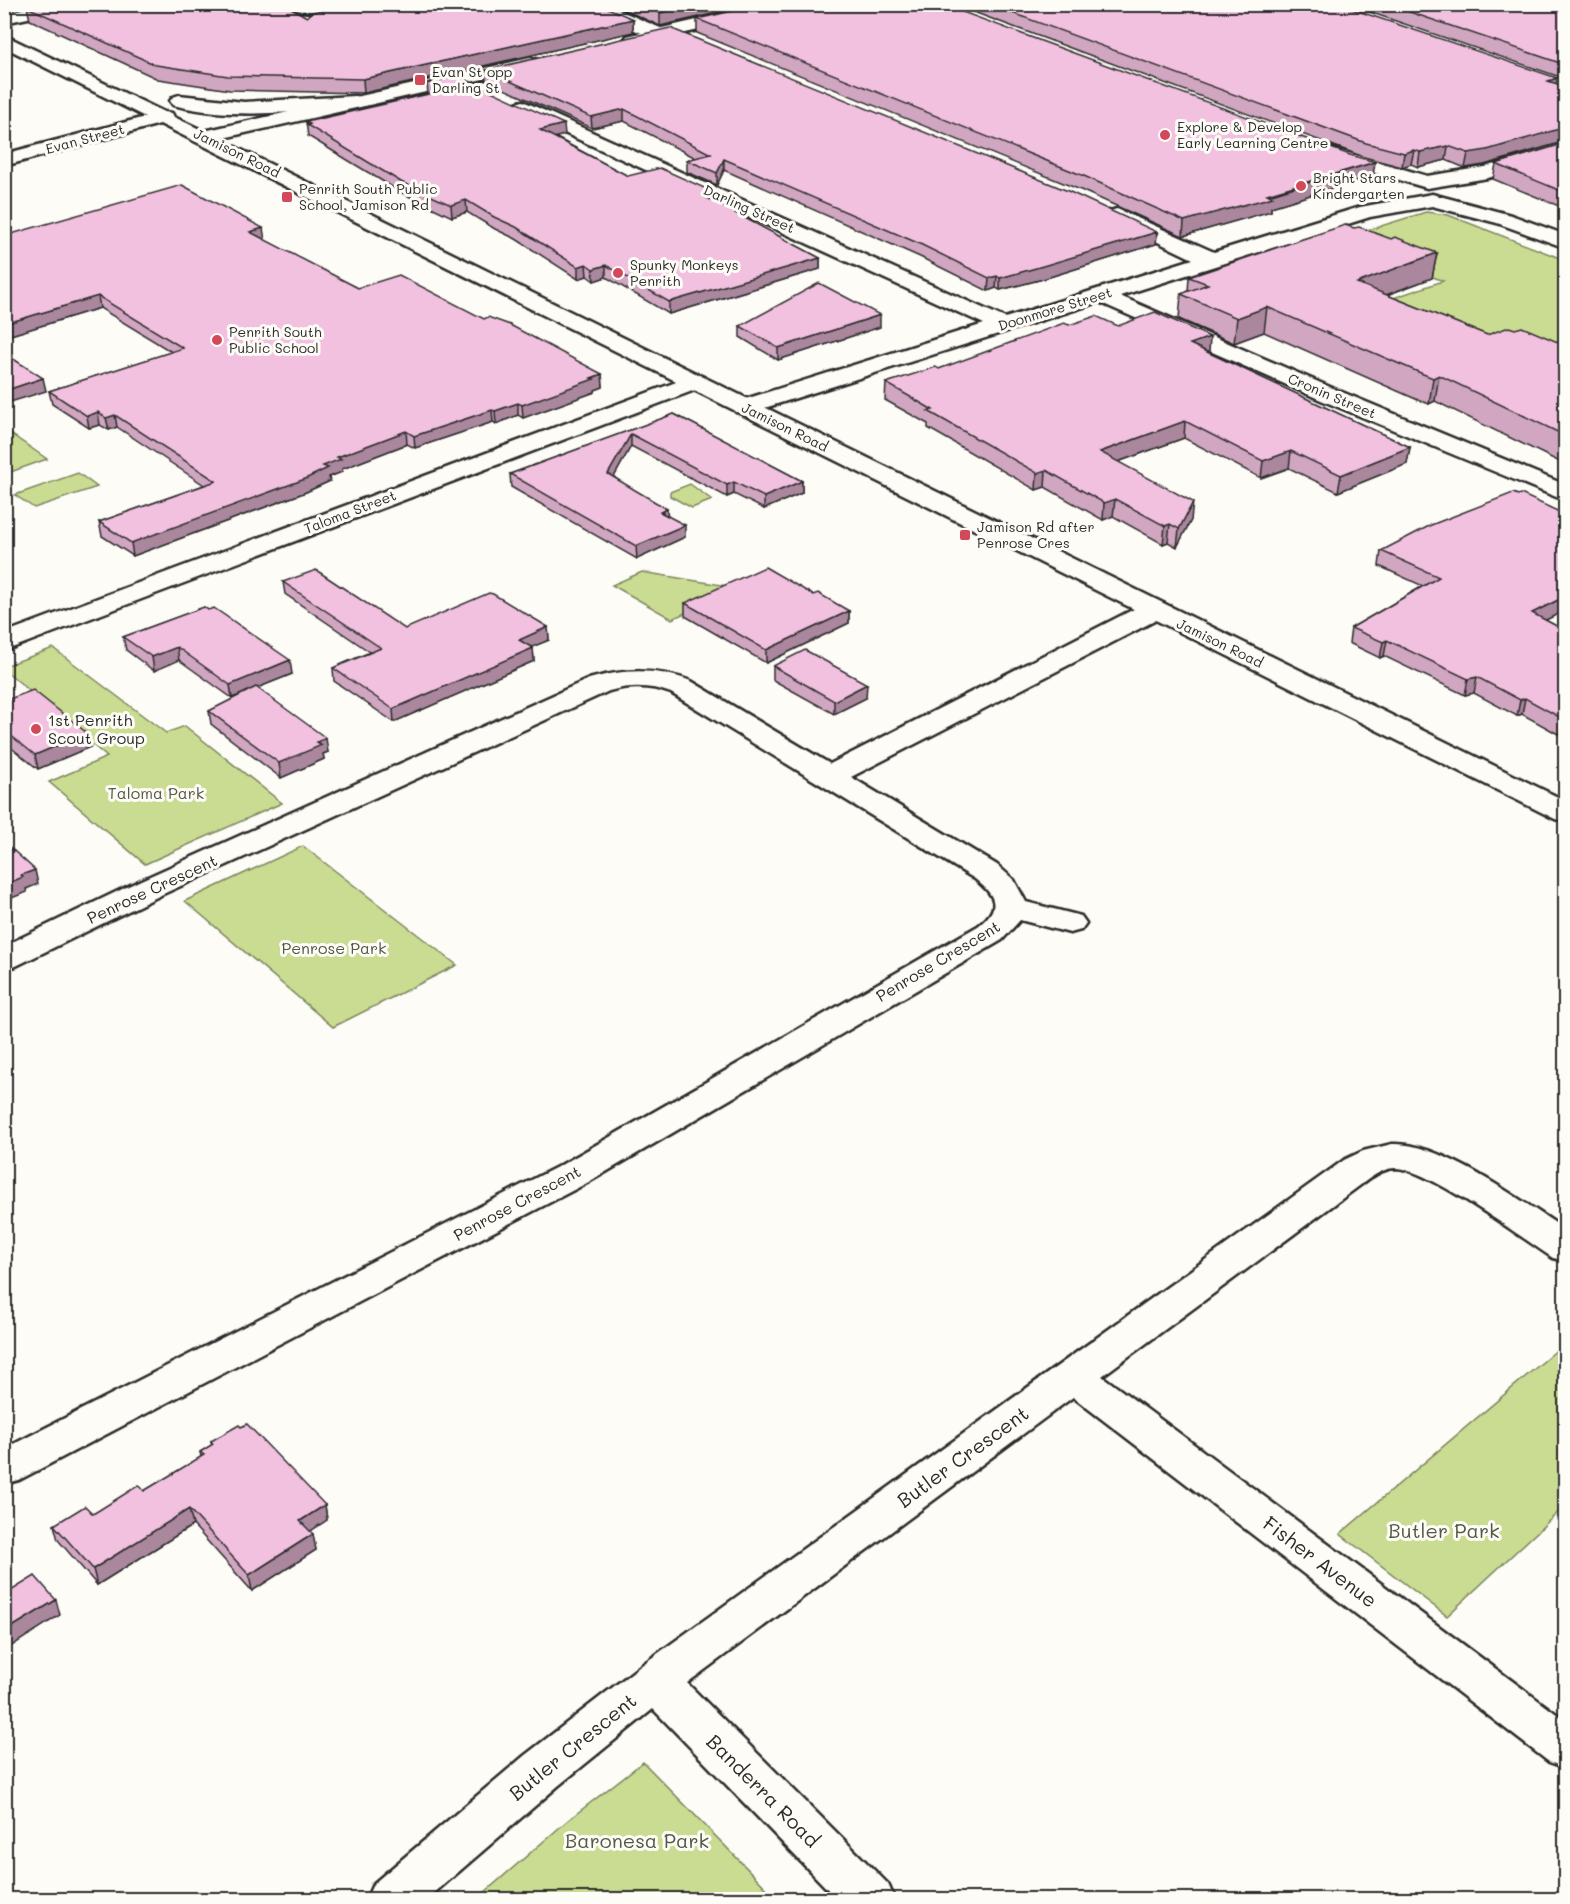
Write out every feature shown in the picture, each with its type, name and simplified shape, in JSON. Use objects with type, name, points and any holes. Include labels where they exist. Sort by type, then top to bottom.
[{"type":"street","points":[[6,18],[69,4]]},
{"type":"street","points":[[292,4],[314,8],[347,4]]},
{"type":"street","points":[[590,4],[665,33],[700,43]]},
{"type":"street","points":[[613,45],[791,4]]},
{"type":"street","name":"Jamison Road","points":[[4,40],[165,117],[744,407],[1566,813]]},
{"type":"street","points":[[204,137],[258,115],[355,102],[543,60]]},
{"type":"street","points":[[462,79],[489,91]]},
{"type":"street","points":[[179,101],[258,115]]},
{"type":"street","name":"Darling Street","points":[[511,101],[1003,325]]},
{"type":"street","name":"Evan Street","points":[[4,160],[165,117]]},
{"type":"street","points":[[1310,146],[1566,242]]},
{"type":"street","name":"Doonmore Street","points":[[744,407],[1566,148]]},
{"type":"street","points":[[1356,163],[1403,190]]},
{"type":"street","name":"Doonmore Street","points":[[1455,193],[1488,172]]},
{"type":"street","name":"Doonmore Street","points":[[1366,211],[1412,183],[1429,191]]},
{"type":"street","points":[[1429,191],[1449,187],[1455,193],[1504,219]]},
{"type":"street","points":[[1097,206],[1213,260]]},
{"type":"street","name":"Cronin Street","points":[[1100,295],[1329,395],[1566,494]]},
{"type":"street","name":"Taloma Street","points":[[4,643],[695,382]]},
{"type":"street","points":[[828,777],[1154,610]]},
{"type":"street","name":"Penrose Crescent","points":[[4,959],[152,887],[578,695],[599,685],[626,663],[654,678],[681,687],[986,872],[1010,898],[1007,918],[990,933],[574,1174],[4,1468]]},
{"type":"street","name":"Penrose Crescent","points":[[1010,908],[1070,923]]},
{"type":"street","name":"Butler Crescent","points":[[390,1899],[541,1771],[655,1682],[1358,1168],[1378,1160],[1398,1156],[1427,1163],[1566,1248]]},
{"type":"street","name":"Fisher Avenue","points":[[1074,1376],[1566,1748]]},
{"type":"street","name":"Banderra Road","points":[[655,1682],[871,1899]]},
{"type":"green space","points":[[1426,212],[1448,215],[1565,260],[1565,361],[1480,355],[1367,307],[1443,281],[1339,239]]},
{"type":"green space","points":[[5,430],[47,459],[5,474]]},
{"type":"green space","points":[[78,473],[97,487],[34,508],[15,495]]},
{"type":"green space","points":[[690,484],[712,500],[692,508],[670,496],[670,492]]},
{"type":"green space","points":[[642,572],[740,588],[672,619],[612,585]]},
{"type":"green space","name":"Taloma Park","points":[[53,648],[166,733],[185,726],[282,803],[145,864],[49,782],[107,757],[5,670],[5,666]]},
{"type":"green space","name":"Penrose Park","points":[[303,846],[457,965],[333,1027],[185,901]]},
{"type":"green space","name":"Butler Park","points":[[1565,1343],[1565,1506],[1447,1616],[1340,1534]]},
{"type":"green space","name":"Baronesa Park","points":[[643,1762],[777,1899],[477,1899],[567,1821]]},
{"type":"building","points":[[39,4],[284,4],[307,17],[313,12],[349,4],[599,4],[633,19],[363,79],[228,76],[156,65],[27,7]]},
{"type":"building","points":[[641,4],[697,4],[660,13]]},
{"type":"building","points":[[764,4],[941,4],[1350,155],[1375,162],[1267,194],[1273,197],[1184,221],[1084,176],[697,19]]},
{"type":"building","points":[[988,4],[1337,4],[1557,78],[1548,81],[1566,87],[1566,127],[1487,150],[1468,153],[1448,146],[1404,153],[1366,143]]},
{"type":"building","points":[[1386,4],[1566,4],[1566,65]]},
{"type":"building","points":[[670,28],[1068,191],[1157,232],[1000,278],[997,276],[989,278],[920,244],[724,159],[717,173],[687,160],[711,154],[624,109],[591,117],[485,70]]},
{"type":"building","points":[[458,76],[564,124],[540,130],[628,176],[660,168],[709,190],[705,197],[820,258],[669,302],[606,265],[593,269],[586,264],[578,267],[516,227],[466,200],[451,205],[401,182],[307,125],[310,124],[306,122],[438,92],[437,83],[427,83]]},
{"type":"building","points":[[1566,143],[1566,193],[1496,164]]},
{"type":"building","name":"Penrith South Public School","points":[[182,185],[263,228],[250,232],[358,288],[399,275],[484,319],[488,317],[510,325],[602,374],[522,405],[518,403],[492,410],[414,436],[406,431],[337,457],[341,459],[323,466],[328,468],[305,479],[131,543],[99,522],[216,481],[115,415],[106,418],[98,412],[87,416],[49,391],[183,348],[98,296],[4,324],[4,236]]},
{"type":"building","points":[[1345,225],[1359,227],[1391,239],[1395,237],[1437,253],[1357,283],[1487,335],[1509,327],[1515,329],[1522,327],[1560,343],[1566,340],[1566,436],[1439,375],[1433,378],[1267,307],[1237,318],[1181,294],[1208,284],[1189,277]]},
{"type":"building","points":[[819,283],[880,315],[778,348],[740,326]]},
{"type":"building","points":[[1155,312],[1210,337],[1190,344],[1410,447],[1341,475],[1291,451],[1263,461],[1185,421],[1100,452],[1193,502],[1179,529],[1170,524],[1165,526],[1115,499],[1104,503],[1046,470],[1037,473],[928,411],[933,410],[886,383],[936,367],[939,369],[1064,323],[1069,325],[1096,316],[1118,326]]},
{"type":"building","points":[[4,353],[43,378],[4,391]]},
{"type":"building","points":[[674,414],[802,481],[764,497],[734,482],[727,485],[631,434],[608,474],[667,509],[660,512],[685,525],[636,546],[510,474]]},
{"type":"building","points":[[1513,493],[1521,494],[1566,515],[1566,596],[1532,613],[1566,631],[1566,718],[1563,719],[1525,698],[1520,700],[1477,677],[1468,679],[1387,640],[1383,642],[1351,628],[1439,577],[1381,551],[1431,525]]},
{"type":"building","points":[[765,567],[813,595],[818,593],[849,611],[766,650],[685,603]]},
{"type":"building","points":[[316,570],[405,629],[489,593],[548,627],[519,640],[533,648],[393,709],[333,668],[381,648],[283,582]]},
{"type":"building","points":[[204,607],[208,610],[214,608],[290,660],[230,685],[177,647],[152,657],[123,637]]},
{"type":"building","points":[[805,650],[867,684],[834,701],[773,666]]},
{"type":"building","points":[[256,687],[326,738],[317,742],[322,745],[279,763],[209,711]]},
{"type":"building","name":"1st Penrith Scout Group","points":[[33,690],[87,733],[35,755],[4,730],[4,701]]},
{"type":"building","points":[[4,842],[35,870],[4,885]]},
{"type":"building","points":[[247,1424],[325,1505],[300,1521],[313,1534],[249,1575],[189,1509],[93,1569],[54,1525],[85,1506],[93,1514],[139,1485],[144,1491],[204,1455],[200,1452],[213,1444],[211,1441],[239,1425],[241,1427]]},
{"type":"building","points":[[35,1576],[56,1600],[4,1632],[4,1592],[6,1594]]},
{"type":"place","name":"Evan St opp Darling St","points":[[420,80]]},
{"type":"place","name":"Explore & Develop Early Learning Centre","points":[[1165,135]]},
{"type":"place","name":"Bright Stars Kindergarten","points":[[1301,186]]},
{"type":"place","name":"Penrith South Public School, Jamison Rd","points":[[287,197]]},
{"type":"place","name":"Spunky Monkeys Penrith","points":[[618,273]]},
{"type":"place","name":"Penrith South Public School","points":[[217,340]]},
{"type":"place","name":"Jamison Rd after Penrose Cres","points":[[965,535]]},
{"type":"place","name":"1st Penrith Scout Group","points":[[36,729]]}]
